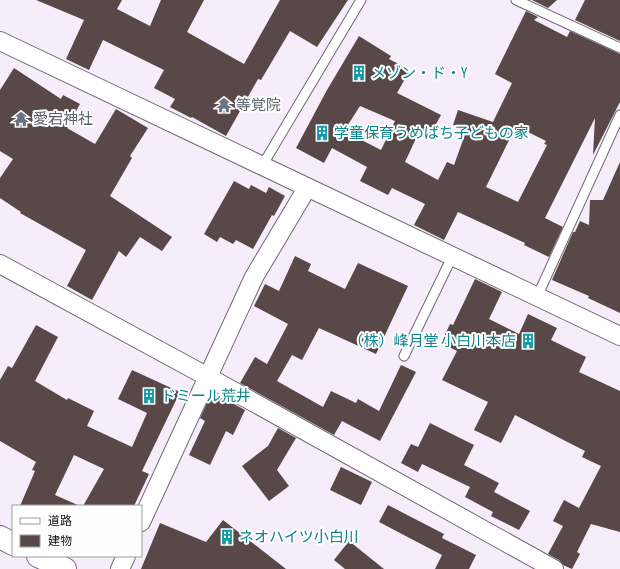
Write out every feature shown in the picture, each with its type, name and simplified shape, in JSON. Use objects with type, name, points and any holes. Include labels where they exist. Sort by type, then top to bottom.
[{"type":"street","points":[[3,45],[620,336]]},
{"type":"street","points":[[142,520],[254,277],[308,188]]},
{"type":"street","points":[[0,264],[208,377],[554,569]]},
{"type":"street","points":[[0,537],[12,543]]},
{"type":"street","points":[[40,557],[65,569]]},
{"type":"street","points":[[120,569],[126,557]]},
{"type":"lane","points":[[262,166],[361,0]]},
{"type":"lane","points":[[516,0],[620,48]]},
{"type":"lane","points":[[537,297],[620,115]]},
{"type":"lane","points":[[404,356],[452,257]]},
{"type":"building","points":[[36,0],[122,0],[117,9],[150,26],[161,0],[204,0],[187,32],[244,64],[280,0],[348,0],[317,47],[290,31],[261,80],[258,79],[226,136],[192,117],[191,118],[170,107],[175,99],[154,88],[164,70],[103,40],[89,70],[66,59],[84,20]]},
{"type":"building","points":[[532,0],[557,0],[548,8]]},
{"type":"building","points":[[585,0],[620,0],[620,41],[575,20]]},
{"type":"building","points":[[526,11],[538,17],[534,20],[567,37],[570,31],[620,54],[620,102],[593,155],[595,118],[545,218],[563,227],[549,257],[524,245],[525,243],[458,212],[444,240],[414,225],[425,204],[392,188],[388,195],[360,181],[367,167],[332,148],[324,163],[296,148],[327,90],[359,36],[391,56],[389,59],[410,70],[397,93],[441,115],[428,139],[418,134],[405,162],[438,180],[447,162],[454,165],[467,129],[453,125],[458,110],[493,122],[512,83],[495,74]],"holes":[[[360,106],[395,121],[381,150],[344,131]],[[516,126],[546,141],[544,144],[547,145],[518,202],[486,187]]]},
{"type":"building","points":[[14,68],[61,99],[63,95],[80,104],[67,128],[95,144],[116,109],[148,128],[130,156],[132,158],[110,196],[172,237],[162,251],[140,237],[126,257],[119,251],[92,300],[67,286],[86,250],[20,213],[21,212],[0,198],[0,178],[13,159],[0,151],[0,90]]},
{"type":"building","points":[[620,162],[620,313],[588,298],[589,296],[552,280],[573,232],[575,232],[580,221],[589,225],[590,200],[603,200]]},
{"type":"building","points":[[234,181],[249,189],[251,185],[266,193],[269,187],[285,196],[274,216],[272,215],[253,249],[236,240],[233,244],[220,237],[217,242],[204,234]]},
{"type":"building","points":[[295,256],[311,264],[308,271],[345,289],[358,263],[408,286],[376,354],[319,328],[302,360],[292,355],[277,381],[323,407],[331,391],[356,403],[358,399],[379,411],[401,365],[416,372],[380,441],[342,421],[334,435],[240,383],[255,357],[267,364],[288,324],[254,306],[265,284],[279,291]]},
{"type":"building","points":[[475,279],[502,292],[489,319],[519,334],[528,314],[557,328],[551,340],[586,357],[579,372],[620,391],[620,532],[591,524],[577,552],[580,554],[572,569],[563,565],[559,560],[548,554],[563,526],[553,521],[564,500],[579,508],[601,466],[582,457],[585,451],[515,415],[501,443],[474,430],[488,402],[442,380],[457,351],[441,343],[450,324],[453,325]]},
{"type":"building","points":[[36,325],[58,337],[35,381],[67,400],[68,398],[94,411],[87,426],[132,447],[147,413],[118,399],[132,370],[180,392],[142,471],[149,474],[134,505],[84,505],[104,469],[74,455],[55,495],[78,505],[20,505],[35,471],[32,470],[36,462],[0,441],[0,380],[8,366],[12,368]]},
{"type":"building","points":[[212,392],[245,410],[233,435],[226,431],[210,465],[189,455],[205,421],[200,418]]},
{"type":"building","points":[[430,423],[474,445],[464,465],[499,483],[494,492],[530,511],[519,530],[491,516],[493,512],[465,497],[470,487],[422,464],[418,472],[401,463],[411,444],[418,447]]},
{"type":"building","points":[[278,428],[296,438],[277,470],[289,486],[269,501],[242,466],[268,446]]},
{"type":"building","points":[[341,467],[372,482],[361,505],[330,490]]},
{"type":"building","points":[[388,505],[444,534],[442,538],[476,555],[469,569],[435,569],[442,555],[379,522]]},
{"type":"building","points":[[223,520],[286,569],[141,569],[160,523],[206,542]]},
{"type":"building","points":[[349,541],[384,569],[345,569],[334,560]]},
{"type":"place","name":"メゾン・ド・Y","points":[[359,73]]},
{"type":"place","name":"等覚院","points":[[224,105]]},
{"type":"place","name":"愛宕神社","points":[[21,119]]},
{"type":"place","name":"学童保育うめばち子どもの家","points":[[322,133]]},
{"type":"place","name":"（株）峰月堂 小白川本店","points":[[528,341]]},
{"type":"place","name":"ドミール荒井","points":[[149,396]]},
{"type":"place","name":"ネオハイツ小白川","points":[[227,537]]}]
